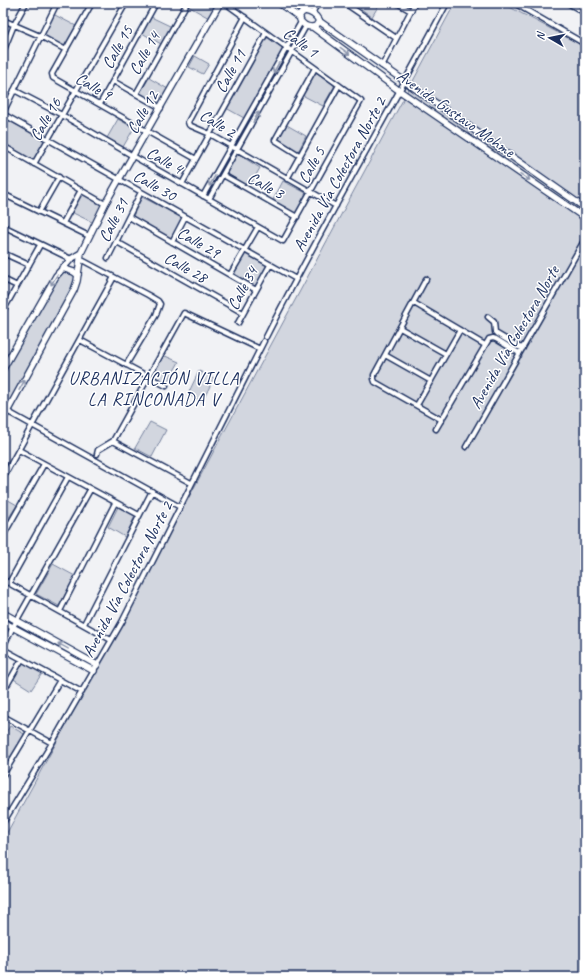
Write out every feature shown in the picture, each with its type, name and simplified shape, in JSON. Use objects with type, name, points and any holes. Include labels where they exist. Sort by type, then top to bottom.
[{"type":"street","points":[[3,52],[14,25],[26,3]]},
{"type":"street","points":[[3,114],[57,3]]},
{"type":"street","name":"Calle 9","points":[[92,3],[52,74],[53,78],[196,159]]},
{"type":"street","name":"Calle 16","points":[[34,164],[126,3]]},
{"type":"street","name":"Calle 15","points":[[100,104],[156,3]]},
{"type":"street","name":"Calle 14","points":[[136,94],[187,3]]},
{"type":"street","name":"Calle 12","points":[[3,419],[5,410],[74,290],[81,256],[89,236],[119,180],[220,3]]},
{"type":"street","name":"Calle 1","points":[[225,3],[361,101]]},
{"type":"street","points":[[278,3],[302,22],[314,28],[319,21]]},
{"type":"street","points":[[294,3],[305,11],[312,13],[318,3]]},
{"type":"street","points":[[351,3],[349,6],[396,38]]},
{"type":"street","points":[[397,3],[411,11]]},
{"type":"street","points":[[382,66],[415,3]]},
{"type":"street","name":"Avenida Vía Colectora Norte 2","points":[[3,823],[52,743],[111,640],[296,279],[406,82],[447,3]]},
{"type":"street","points":[[514,3],[585,44]]},
{"type":"street","points":[[568,3],[585,13]]},
{"type":"street","points":[[210,199],[292,52],[302,22],[302,12],[305,11]]},
{"type":"street","name":"Avenida Gustavo Mohme","points":[[312,13],[319,21],[585,208]]},
{"type":"street","name":"Calle 2","points":[[245,17],[188,122],[336,206]]},
{"type":"street","points":[[3,20],[40,36],[66,50]]},
{"type":"street","points":[[203,196],[302,22]]},
{"type":"street","name":"Avenida Gustavo Mohme","points":[[314,28],[400,92],[585,218]]},
{"type":"street","name":"Calle 11","points":[[182,184],[266,33]]},
{"type":"street","points":[[300,155],[275,140],[315,68]]},
{"type":"street","points":[[113,81],[161,108]]},
{"type":"street","points":[[287,179],[339,86]]},
{"type":"street","name":"Calle 4","points":[[14,90],[62,115],[283,241]]},
{"type":"street","name":"Calle 5","points":[[283,241],[361,101]]},
{"type":"street","name":"Calle 30","points":[[3,114],[296,279]]},
{"type":"street","points":[[3,146],[106,204]]},
{"type":"street","name":"Calle 3","points":[[223,175],[297,217]]},
{"type":"street","points":[[40,212],[59,177]]},
{"type":"street","points":[[64,223],[81,190]]},
{"type":"street","name":"Calle 31","points":[[108,258],[141,192]]},
{"type":"street","points":[[3,194],[89,236]]},
{"type":"street","name":"Calle 29","points":[[129,217],[256,290]]},
{"type":"street","points":[[172,242],[185,217]]},
{"type":"street","points":[[3,226],[71,259]]},
{"type":"street","points":[[230,275],[258,227]]},
{"type":"street","name":"Avenida Vía Colectora Norte","points":[[466,447],[585,239]]},
{"type":"street","name":"Calle 28","points":[[117,242],[243,313]]},
{"type":"street","points":[[3,312],[40,245]]},
{"type":"street","points":[[3,253],[29,265]]},
{"type":"street","points":[[3,369],[56,276],[71,259],[81,256],[114,277],[158,301],[160,304],[156,316],[126,365]]},
{"type":"street","name":"Calle 34","points":[[238,323],[270,265]]},
{"type":"street","points":[[62,268],[78,275]]},
{"type":"street","points":[[3,478],[114,277]]},
{"type":"street","points":[[3,279],[17,286]]},
{"type":"street","points":[[426,279],[414,304],[374,375],[374,381],[442,420]]},
{"type":"street","points":[[414,304],[485,345]]},
{"type":"street","points":[[97,454],[98,450],[113,441],[184,313],[260,349]]},
{"type":"street","points":[[488,317],[494,322],[495,332],[497,334],[519,347],[524,348]]},
{"type":"street","points":[[400,328],[446,354]]},
{"type":"street","points":[[417,406],[460,330]]},
{"type":"street","points":[[436,429],[489,339],[493,338],[519,353],[519,355]]},
{"type":"street","points":[[80,340],[166,386]]},
{"type":"street","points":[[385,355],[431,381]]},
{"type":"street","points":[[5,410],[180,507]]},
{"type":"street","points":[[113,441],[192,483]]},
{"type":"street","points":[[19,450],[90,490],[139,515]]},
{"type":"street","points":[[3,536],[44,464]]},
{"type":"street","points":[[9,583],[68,477]]},
{"type":"street","points":[[82,692],[3,648],[16,621],[90,490]]},
{"type":"street","points":[[84,624],[152,491]]},
{"type":"street","points":[[60,611],[115,503]]},
{"type":"street","points":[[3,580],[111,640]]},
{"type":"street","points":[[3,613],[97,665]]},
{"type":"street","points":[[3,622],[94,671]]},
{"type":"street","points":[[3,692],[22,659]]},
{"type":"street","points":[[3,775],[60,680]]},
{"type":"street","points":[[3,716],[52,743]]},
{"type":"shaded area","points":[[190,3],[217,3],[209,18],[188,6]]},
{"type":"shaded area","points":[[353,3],[380,3],[372,17]]},
{"type":"shaded area","points":[[455,3],[502,3],[585,47],[585,977],[3,977],[3,840]]},
{"type":"shaded area","points":[[53,14],[76,26],[66,45],[63,46],[44,36]]},
{"type":"shaded area","points":[[151,17],[172,27],[161,44],[142,33]]},
{"type":"shaded area","points":[[266,38],[284,49],[244,118],[226,108]]},
{"type":"shaded area","points":[[195,56],[209,64],[203,74],[189,67]]},
{"type":"shaded area","points":[[315,73],[334,85],[323,106],[302,95]]},
{"type":"shaded area","points":[[149,78],[168,89],[160,104],[140,93]]},
{"type":"shaded area","points":[[3,118],[44,140],[34,160],[31,160],[3,144]]},
{"type":"shaded area","points":[[118,119],[134,128],[123,147],[107,138]]},
{"type":"shaded area","points":[[285,124],[306,136],[299,150],[296,151],[278,140]]},
{"type":"shaded area","points":[[238,154],[260,168],[249,187],[226,173]]},
{"type":"shaded area","points":[[283,181],[306,193],[296,213],[273,200]]},
{"type":"shaded area","points":[[82,194],[102,204],[94,223],[71,212]]},
{"type":"shaded area","points":[[142,197],[181,217],[173,236],[170,238],[134,218],[133,216]]},
{"type":"shaded area","points":[[245,254],[266,265],[267,267],[254,286],[235,274]]},
{"type":"shaded area","points":[[66,271],[73,273],[75,277],[75,284],[8,405],[5,407],[3,406],[3,373],[56,277]]},
{"type":"shaded area","points":[[163,355],[179,362],[167,383],[152,375]]},
{"type":"shaded area","points":[[199,371],[214,378],[202,402],[188,394]]},
{"type":"shaded area","points":[[150,422],[166,430],[152,457],[135,448]]},
{"type":"shaded area","points":[[3,497],[17,505],[8,519],[3,516]]},
{"type":"shaded area","points":[[118,507],[135,516],[125,537],[108,527]]},
{"type":"shaded area","points":[[53,564],[75,576],[59,606],[36,594]]},
{"type":"shaded area","points":[[22,661],[43,672],[31,690],[12,678]]},
{"type":"shaded area","points":[[10,726],[26,735],[12,758],[3,752],[3,737]]},
{"type":"district","name":"URBANIZACIÓN VILLA LA RINCONADA V","points":[[154,388]]}]
